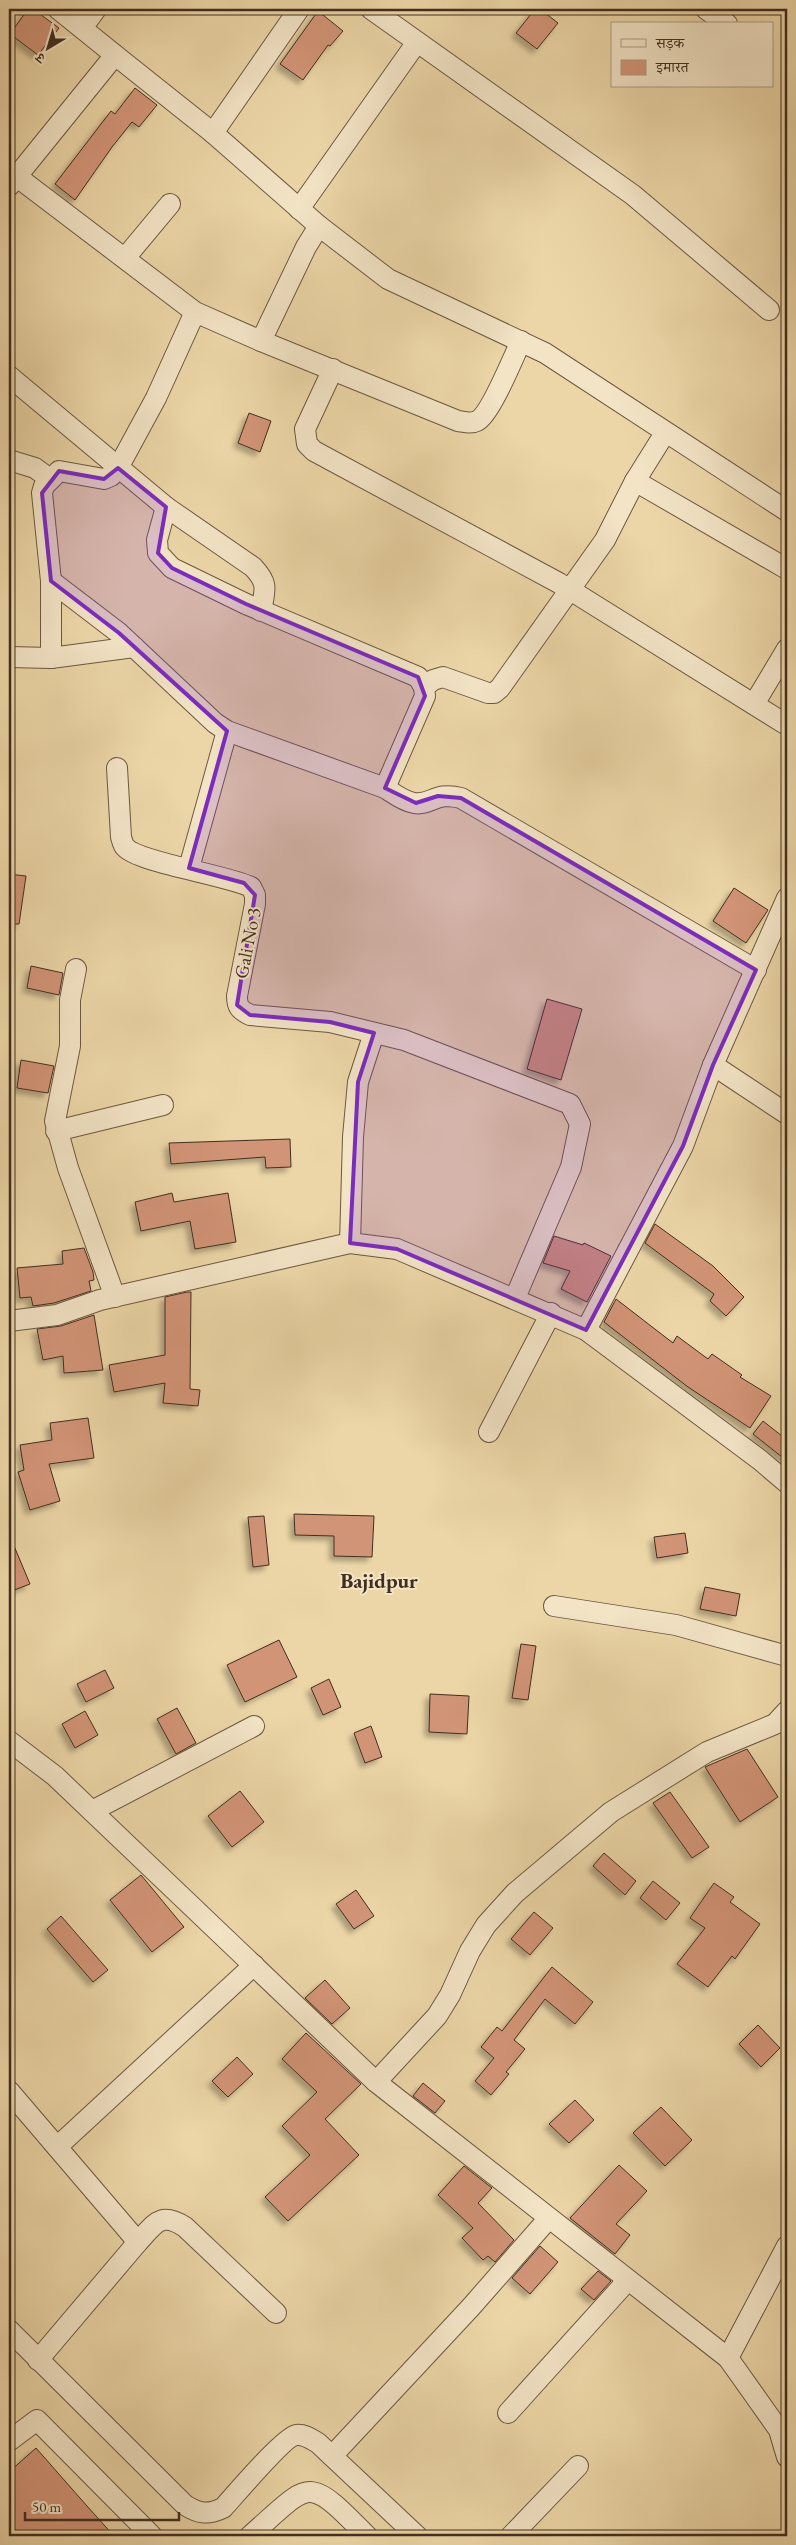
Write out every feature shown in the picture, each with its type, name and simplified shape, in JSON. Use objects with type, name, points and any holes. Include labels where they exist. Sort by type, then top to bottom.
[{"type":"street","points":[[58,9],[212,133],[319,226],[388,279],[545,353],[787,512]]},
{"type":"street","points":[[82,28],[96,9]]},
{"type":"street","points":[[212,133],[299,9]]},
{"type":"street","points":[[371,9],[633,195],[769,310]]},
{"type":"street","points":[[706,9],[723,22]]},
{"type":"street","points":[[299,208],[417,42]]},
{"type":"street","points":[[115,55],[13,181],[125,258],[196,312],[261,341],[458,421],[470,423],[479,420],[488,410],[521,341]]},
{"type":"street","points":[[125,258],[170,204]]},
{"type":"street","points":[[261,341],[306,247],[319,226]]},
{"type":"street","points":[[51,658],[51,581],[42,493],[50,479],[60,471],[104,479],[111,476],[118,468],[156,398],[196,312]]},
{"type":"street","points":[[333,369],[305,429],[307,444],[314,451],[571,590],[787,725]]},
{"type":"street","points":[[9,376],[166,508],[252,567],[262,577],[266,586],[261,611]]},
{"type":"street","points":[[424,687],[433,680],[443,677],[494,693],[500,688],[571,590],[612,529],[635,480],[665,433]]},
{"type":"street","points":[[9,460],[35,468],[50,479]]},
{"type":"street","points":[[635,480],[787,569]]},
{"type":"street","points":[[166,508],[157,540],[158,553],[163,561],[172,568],[261,611],[418,677],[424,687],[425,696],[384,788]]},
{"type":"street","points":[[51,581],[134,647],[215,723],[227,731],[384,788],[416,803],[438,796],[449,795],[461,798],[756,970]]},
{"type":"street","points":[[9,657],[51,658],[134,647]]},
{"type":"street","points":[[754,704],[787,649]]},
{"type":"street","points":[[117,768],[121,836],[125,847],[145,858],[188,868],[227,731]]},
{"type":"street","name":"Gali No 3","points":[[188,868],[244,883],[251,887],[255,896],[237,996],[237,1005],[242,1011],[256,1016],[330,1022],[374,1033]]},
{"type":"street","points":[[586,1330],[683,1146],[713,1065],[787,898]]},
{"type":"street","points":[[76,969],[70,1000],[70,1046],[55,1121],[56,1131],[115,1297]]},
{"type":"street","points":[[350,1243],[353,1137],[358,1082],[374,1033],[412,1043],[562,1099],[570,1104],[577,1114],[580,1124],[571,1167],[515,1298]]},
{"type":"street","points":[[713,1065],[787,1114]]},
{"type":"street","points":[[56,1131],[163,1105]]},
{"type":"street","points":[[9,1320],[57,1315],[115,1297],[350,1243],[396,1248],[551,1313],[586,1330],[760,1460],[787,1484]]},
{"type":"street","points":[[489,1432],[551,1313]]},
{"type":"street","points":[[554,1606],[676,1625],[787,1656]]},
{"type":"street","points":[[376,2082],[437,2016],[450,1995],[470,1951],[482,1932],[515,1893],[612,1812],[707,1752],[775,1724],[787,1711]]},
{"type":"street","points":[[92,1811],[254,1726]]},
{"type":"street","points":[[9,1741],[55,1776],[376,2082],[728,2358],[783,2430],[787,2457]]},
{"type":"street","points":[[57,2147],[254,1965]]},
{"type":"street","points":[[9,2091],[138,2242]]},
{"type":"street","points":[[38,2360],[138,2242],[164,2219],[172,2218],[185,2227],[276,2313]]},
{"type":"street","points":[[332,2456],[471,2307],[549,2218]]},
{"type":"street","points":[[728,2358],[787,2246]]},
{"type":"street","points":[[508,2413],[628,2280]]},
{"type":"street","points":[[9,2330],[185,2505],[195,2511],[210,2514],[223,2508],[282,2445],[295,2435],[305,2436],[312,2439],[332,2456],[417,2536]]},
{"type":"street","points":[[9,2441],[37,2420],[152,2536]]},
{"type":"street","points":[[511,2536],[578,2466]]},
{"type":"street","points":[[250,2536],[297,2494],[311,2490],[332,2501],[367,2536]]},
{"type":"highlighted area","points":[[118,468],[166,507],[158,553],[172,568],[246,604],[418,677],[425,696],[385,788],[416,803],[438,796],[461,798],[756,970],[713,1065],[683,1146],[586,1330],[397,1249],[350,1243],[358,1082],[374,1033],[330,1022],[250,1015],[237,1005],[255,895],[244,883],[189,868],[227,731],[119,633],[51,581],[42,493],[59,471],[104,479]]},
{"type":"building","points":[[28,9],[33,9],[59,28],[38,55],[10,34]]},
{"type":"building","points":[[535,9],[540,9],[558,23],[537,49],[516,33]]},
{"type":"building","points":[[318,11],[343,31],[330,46],[328,45],[303,80],[280,64]]},
{"type":"building","points":[[135,88],[157,105],[139,127],[132,122],[75,200],[55,184],[111,111],[115,114]]},
{"type":"building","points":[[249,413],[271,421],[260,452],[238,443]]},
{"type":"building","points":[[9,874],[26,876],[19,924],[9,924]]},
{"type":"building","points":[[734,888],[768,910],[746,943],[713,921]]},
{"type":"building","points":[[31,966],[63,973],[59,995],[27,988]]},
{"type":"building","points":[[547,999],[582,1009],[561,1080],[527,1069]]},
{"type":"building","points":[[21,1060],[54,1066],[48,1093],[17,1088]]},
{"type":"building","points":[[290,1139],[291,1167],[266,1168],[265,1157],[171,1164],[169,1143]]},
{"type":"building","points":[[172,1193],[174,1202],[228,1193],[236,1242],[195,1249],[190,1221],[141,1231],[135,1202]]},
{"type":"building","points":[[655,1224],[713,1266],[744,1297],[726,1316],[710,1301],[714,1294],[645,1243]]},
{"type":"building","points":[[554,1236],[583,1245],[584,1243],[611,1256],[587,1302],[561,1289],[570,1271],[543,1263]]},
{"type":"building","points":[[84,1248],[93,1272],[94,1280],[89,1281],[91,1291],[54,1303],[33,1306],[31,1297],[20,1298],[17,1268],[63,1264],[62,1251]]},
{"type":"building","points":[[191,1292],[190,1389],[200,1390],[198,1406],[163,1403],[165,1383],[114,1392],[109,1365],[165,1355],[165,1297]]},
{"type":"building","points":[[616,1299],[673,1343],[677,1336],[708,1359],[712,1354],[742,1375],[740,1377],[771,1396],[750,1428],[688,1387],[604,1322]]},
{"type":"building","points":[[94,1315],[103,1370],[64,1373],[63,1356],[43,1360],[37,1329],[61,1326]]},
{"type":"building","points":[[88,1418],[94,1458],[49,1464],[60,1501],[30,1510],[18,1472],[24,1470],[20,1445],[52,1440],[50,1423]]},
{"type":"building","points":[[763,1421],[787,1440],[787,1461],[753,1434]]},
{"type":"building","points":[[294,1514],[374,1516],[372,1557],[334,1556],[334,1536],[295,1535]]},
{"type":"building","points":[[264,1516],[269,1565],[253,1567],[248,1517]]},
{"type":"building","points":[[685,1533],[688,1553],[657,1558],[654,1537]]},
{"type":"building","points":[[9,1534],[30,1584],[9,1592]]},
{"type":"building","points":[[705,1587],[740,1594],[736,1616],[700,1609]]},
{"type":"building","points":[[279,1640],[297,1677],[245,1702],[227,1665]]},
{"type":"building","points":[[521,1644],[536,1646],[528,1700],[512,1698]]},
{"type":"building","points":[[105,1670],[114,1688],[86,1702],[77,1684]]},
{"type":"building","points":[[329,1679],[341,1707],[323,1715],[311,1688]]},
{"type":"building","points":[[430,1694],[469,1696],[467,1734],[429,1732]]},
{"type":"building","points":[[177,1708],[196,1743],[176,1754],[157,1719]]},
{"type":"building","points":[[85,1711],[98,1735],[75,1748],[62,1724]]},
{"type":"building","points":[[371,1726],[382,1757],[365,1763],[354,1733]]},
{"type":"building","points":[[747,1749],[778,1797],[740,1822],[705,1767]]},
{"type":"building","points":[[240,1791],[264,1822],[232,1847],[208,1816]]},
{"type":"building","points":[[670,1792],[709,1847],[692,1858],[653,1803]]},
{"type":"building","points":[[604,1853],[636,1881],[625,1895],[593,1866]]},
{"type":"building","points":[[141,1875],[184,1927],[152,1952],[110,1900]]},
{"type":"building","points":[[653,1881],[680,1903],[666,1920],[640,1898]]},
{"type":"building","points":[[714,1883],[734,1897],[730,1902],[760,1924],[735,1959],[732,1956],[708,1987],[677,1964],[705,1928],[690,1918]]},
{"type":"building","points":[[356,1890],[374,1916],[354,1929],[336,1904]]},
{"type":"building","points":[[534,1912],[553,1928],[530,1955],[511,1939]]},
{"type":"building","points":[[61,1916],[108,1970],[93,1982],[47,1929]]},
{"type":"building","points":[[552,1967],[593,2002],[575,2024],[545,1999],[514,2040],[525,2049],[506,2072],[509,2074],[491,2095],[475,2081],[494,2058],[481,2047],[497,2027],[502,2031]]},
{"type":"building","points":[[325,1980],[350,2008],[332,2024],[305,1998]]},
{"type":"building","points":[[758,2025],[780,2048],[761,2067],[739,2044]]},
{"type":"building","points":[[306,2033],[361,2084],[325,2119],[359,2155],[288,2221],[265,2197],[310,2155],[282,2126],[317,2092],[282,2059]]},
{"type":"building","points":[[237,2057],[253,2074],[228,2097],[212,2081]]},
{"type":"building","points":[[423,2083],[445,2101],[435,2113],[413,2096]]},
{"type":"building","points":[[575,2100],[594,2120],[569,2143],[549,2124]]},
{"type":"building","points":[[661,2107],[692,2140],[665,2166],[633,2133]]},
{"type":"building","points":[[619,2165],[647,2191],[616,2224],[630,2235],[615,2254],[570,2218]]},
{"type":"building","points":[[464,2166],[492,2188],[478,2203],[514,2240],[495,2262],[488,2256],[483,2260],[462,2238],[473,2228],[438,2195]]},
{"type":"building","points":[[540,2246],[558,2262],[530,2294],[512,2278]]},
{"type":"building","points":[[598,2271],[611,2281],[594,2300],[581,2289]]},
{"type":"building","points":[[36,2448],[114,2536],[9,2536],[9,2472]]},
{"type":"district","name":"Bajidpur","points":[[379,1581]]}]
